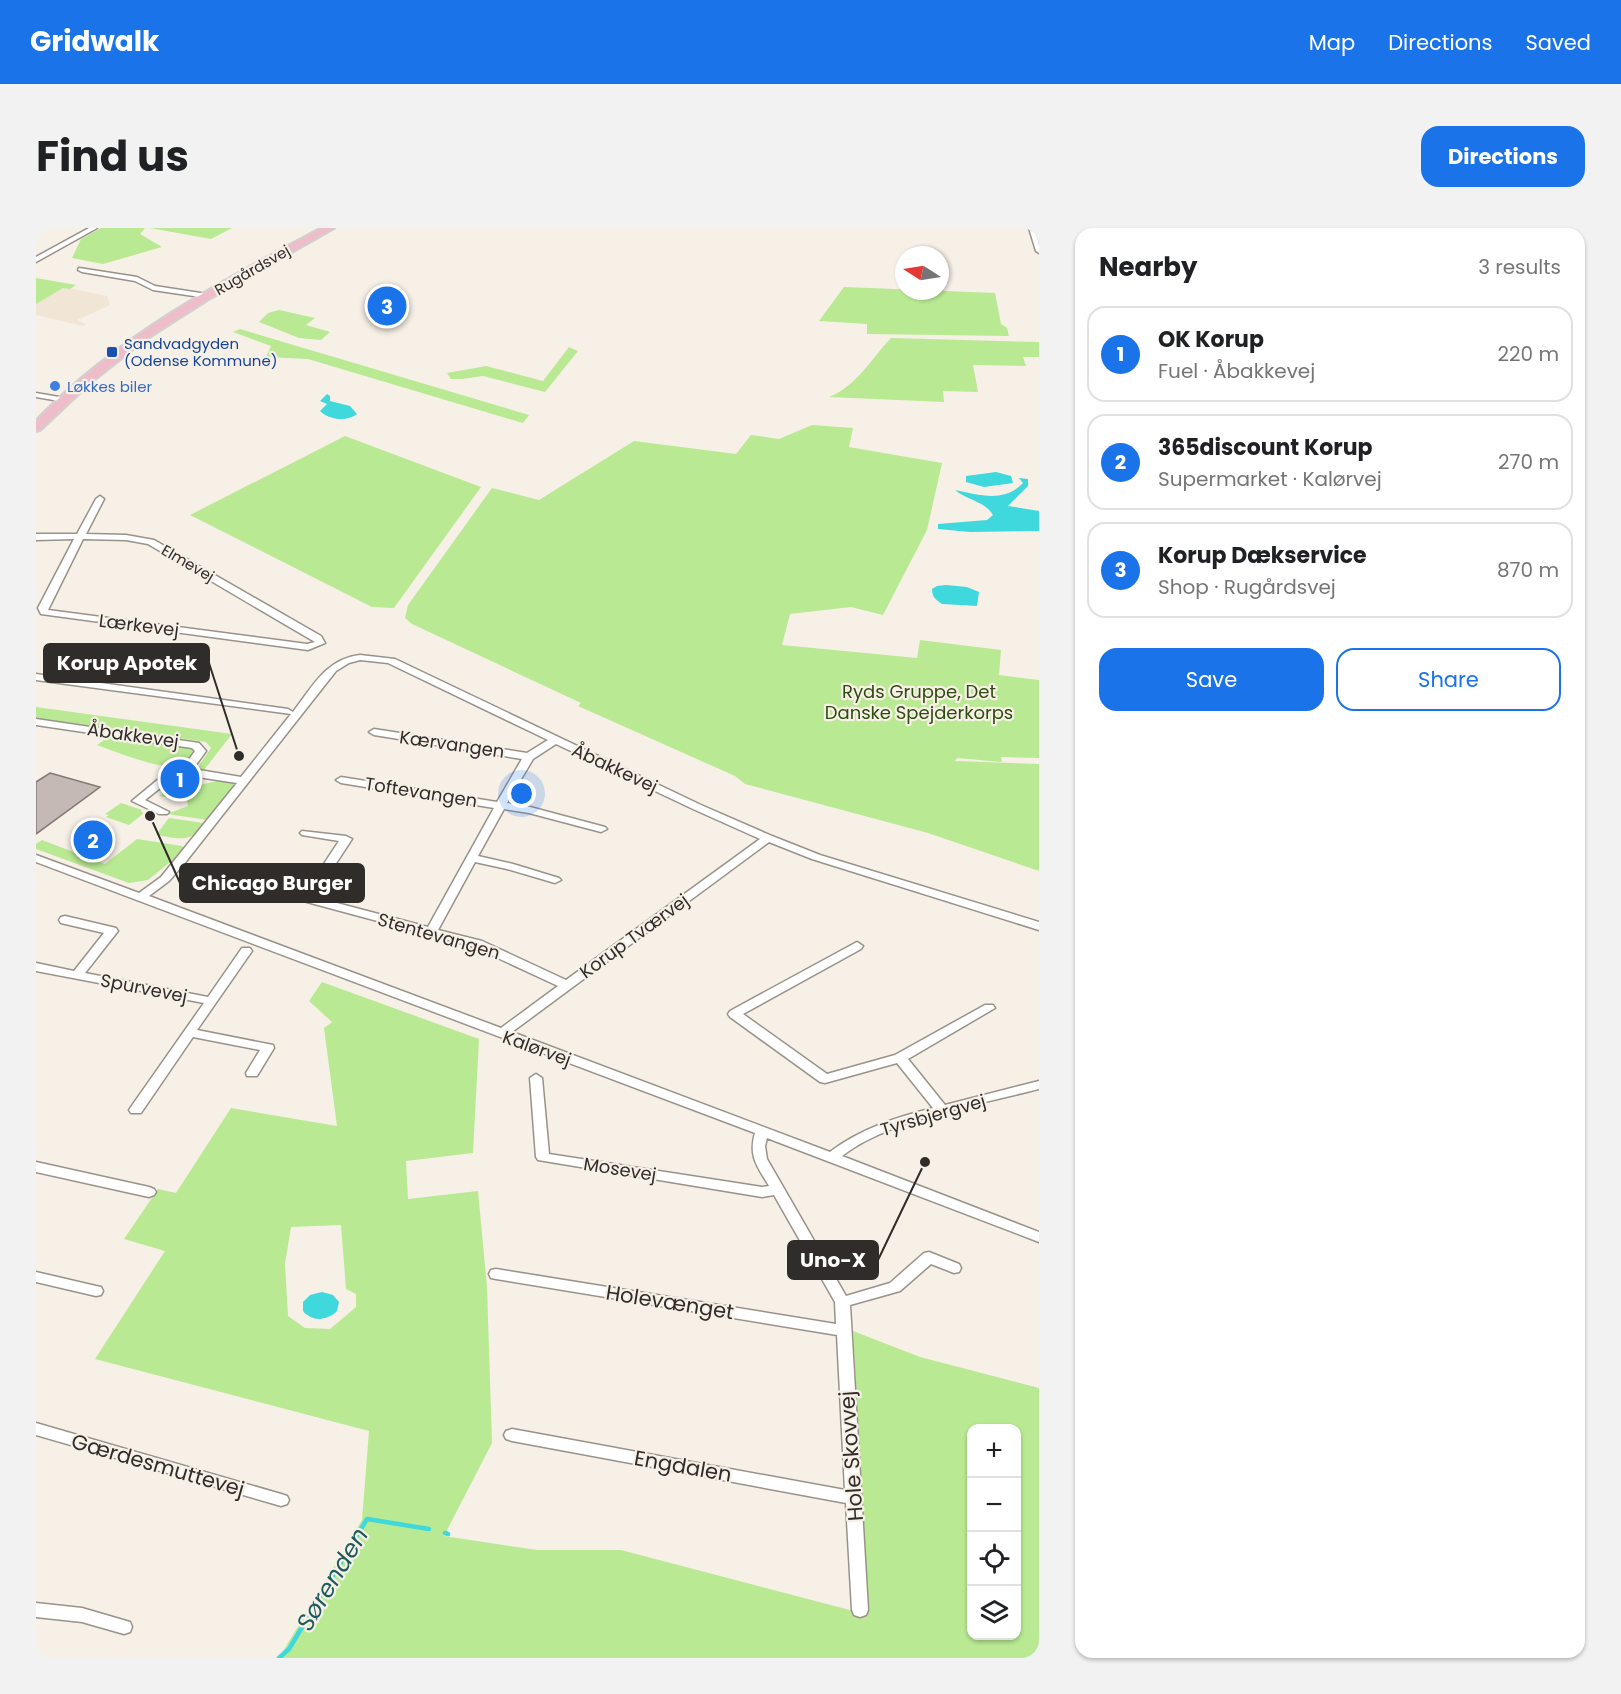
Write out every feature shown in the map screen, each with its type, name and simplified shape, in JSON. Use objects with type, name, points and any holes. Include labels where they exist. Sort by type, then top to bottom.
[{"type":"main road","name":"Rugårdsvej","points":[[36,428],[65,400],[140,337],[207,296],[329,228]]},
{"type":"street","points":[[36,260],[94,228]]},
{"type":"street","points":[[1032,228],[1039,251]]},
{"type":"street","name":"Rugårdsvej","points":[[82,270],[137,279],[153,288],[207,296]]},
{"type":"street","points":[[36,395],[65,400]]},
{"type":"street","points":[[80,538],[100,499]]},
{"type":"street","name":"Elmevej","points":[[36,537],[138,539],[151,542],[318,638],[318,645]]},
{"type":"street","name":"Lærkevej","points":[[80,538],[43,608],[44,612],[308,647],[318,645]]},
{"type":"street","name":"Åbakkevej","points":[[141,897],[170,874],[332,669],[345,660],[358,658],[391,661],[555,740],[768,838],[816,856],[1039,926]]},
{"type":"street","points":[[36,677],[273,713],[288,712]]},
{"type":"street","name":"Åbakkevej","points":[[36,722],[195,745],[201,751],[186,771]]},
{"type":"street","name":"Kærvangen","points":[[374,732],[529,757]]},
{"type":"street","points":[[431,932],[529,757],[555,740]]},
{"type":"street","name":"Åbakkevej","points":[[163,812],[139,803],[137,799],[176,770],[244,781]]},
{"type":"street","name":"Toftevangen","points":[[341,780],[555,815],[601,829]]},
{"type":"street","points":[[306,833],[346,839],[307,899]]},
{"type":"street","name":"Korup Tværvej","points":[[501,1035],[768,838]]},
{"type":"street","name":"Kalørvej","points":[[36,858],[1039,1237]]},
{"type":"street","points":[[471,858],[509,866],[555,880]]},
{"type":"street","name":"Stentevangen","points":[[259,886],[495,950],[566,985]]},
{"type":"street","name":"Spurvevej","points":[[64,920],[109,929],[112,932],[77,975]]},
{"type":"street","points":[[857,946],[734,1014],[825,1078],[900,1058],[989,1008]]},
{"type":"street","points":[[136,1110],[246,951]]},
{"type":"street","name":"Spurvevej","points":[[36,967],[211,1001]]},
{"type":"street","points":[[190,1033],[268,1048],[252,1073]]},
{"type":"street","points":[[900,1058],[942,1110]]},
{"type":"street","name":"Mosevej","points":[[536,1078],[543,1157],[762,1192],[776,1190]]},
{"type":"street","name":"Tyrsbjergvej","points":[[832,1157],[844,1146],[860,1137],[942,1110],[1039,1085]]},
{"type":"street","name":"Hole Skovvej","points":[[763,1131],[758,1146],[760,1159],[842,1302],[860,1610]]},
{"type":"street","points":[[36,1167],[149,1192]]},
{"type":"street","points":[[842,1302],[895,1287],[929,1257],[954,1268]]},
{"type":"street","name":"Holevænget","points":[[496,1274],[843,1331]]},
{"type":"street","points":[[36,1277],[96,1291]]},
{"type":"street","name":"Gærdesmuttevej","points":[[36,1429],[281,1500]]},
{"type":"street","name":"Engdalen","points":[[512,1435],[854,1498]]},
{"type":"street","points":[[36,1610],[82,1615],[124,1627]]},
{"type":"shaded area","points":[[63,287],[107,296],[110,305],[77,320],[86,324],[83,326],[36,315],[36,304]]},
{"type":"green space","points":[[101,228],[145,228],[140,234],[162,247],[103,264],[72,258],[81,239]]},
{"type":"green space","points":[[150,228],[232,228],[211,239]]},
{"type":"green space","points":[[36,278],[76,285],[70,289],[63,288],[36,304]]},
{"type":"green space","points":[[844,287],[895,289],[895,300],[949,300],[949,291],[995,293],[1001,324],[1007,328],[1009,336],[867,334],[867,324],[819,321]]},
{"type":"green space","points":[[279,310],[315,318],[306,325],[330,332],[321,340],[299,338],[259,322],[268,313]]},
{"type":"green space","points":[[240,329],[529,415],[523,423],[308,359],[266,357],[271,346],[233,332]]},
{"type":"green space","points":[[891,338],[1039,342],[1039,357],[1023,357],[1026,366],[973,365],[978,392],[943,391],[944,402],[829,397],[856,379]]},
{"type":"green space","points":[[569,347],[578,351],[545,392],[483,376],[451,379],[447,373],[486,366],[543,381]]},
{"type":"green space","name":"Ryds Gruppe, Det Danske Spejderkorps","points":[[812,425],[853,428],[849,447],[942,463],[927,530],[883,615],[851,607],[790,614],[782,645],[917,658],[920,640],[1001,650],[999,675],[1039,680],[1039,758],[1001,757],[1002,762],[957,758],[955,761],[1039,764],[1039,871],[928,833],[745,784],[735,776],[578,706],[581,703],[412,624],[405,618],[408,605],[492,488],[539,500],[634,441],[736,454],[751,435],[779,439]]},
{"type":"green space","points":[[345,436],[481,487],[394,608],[372,607],[190,515]]},
{"type":"green space","points":[[36,707],[232,734],[204,770],[197,768],[211,748],[206,742],[36,718]]},
{"type":"green space","points":[[110,736],[191,747],[195,751],[183,766],[166,767],[97,745]]},
{"type":"green space","points":[[221,780],[233,782],[235,786],[208,820],[167,814],[188,806],[187,800],[159,796],[175,785],[187,788]]},
{"type":"green space","points":[[121,803],[142,810],[141,812],[144,813],[129,825],[106,817],[109,815],[105,814]]},
{"type":"green space","points":[[169,818],[205,825],[194,835],[188,837],[156,835]]},
{"type":"green space","points":[[137,839],[182,846],[185,850],[148,880],[129,883],[36,849],[36,844],[42,840],[105,864]]},
{"type":"green space","points":[[322,982],[479,1039],[473,1153],[406,1161],[408,1199],[478,1191],[487,1287],[492,1443],[444,1536],[537,1550],[621,1550],[865,1614],[868,1595],[853,1331],[920,1357],[1039,1388],[1039,1658],[279,1658],[362,1520],[369,1431],[95,1359],[165,1251],[124,1239],[158,1189],[176,1193],[231,1108],[337,1126],[324,1028],[332,1022],[309,1001]],"holes":[[[341,1225],[346,1289],[356,1294],[356,1307],[330,1329],[305,1328],[288,1316],[285,1264],[291,1227]]]},
{"type":"water","points":[[327,394],[330,396],[330,401],[350,406],[357,414],[343,419],[324,414],[320,411],[327,404],[320,401]]},
{"type":"water","points":[[996,472],[1011,476],[1013,483],[984,487],[966,482],[966,476]]},
{"type":"water","points":[[1019,478],[1028,479],[1028,486],[1008,506],[1039,511],[1039,531],[970,532],[938,529],[938,524],[987,520],[993,515],[986,507],[955,490],[991,496],[1000,495],[1016,489],[1023,483]]},
{"type":"water","points":[[946,585],[967,587],[979,592],[977,606],[942,604],[935,598],[932,589]]},
{"type":"water","points":[[322,1292],[333,1295],[339,1302],[337,1311],[329,1317],[320,1319],[307,1315],[303,1311],[303,1302],[310,1295]]},
{"type":"building","points":[[50,773],[100,787],[36,834],[36,782]]},
{"type":"waterway","name":"Sørenden","points":[[279,1658],[289,1649],[367,1519],[429,1529]]},
{"type":"place","name":"Korup Dækservice","points":[[387,306]]},
{"type":"place","name":"Sandvadgyden (Odense Kommune)","points":[[112,352]]},
{"type":"place","name":"Løkkes biler","points":[[55,386]]},
{"type":"place","name":"Korup Apotek","points":[[239,756]]},
{"type":"place","name":"OK Korup","points":[[180,779]]},
{"type":"place","name":"Chicago Burger","points":[[150,816]]},
{"type":"place","name":"365discount Korup","points":[[93,840]]},
{"type":"place","name":"Uno-X","points":[[925,1162]]}]
